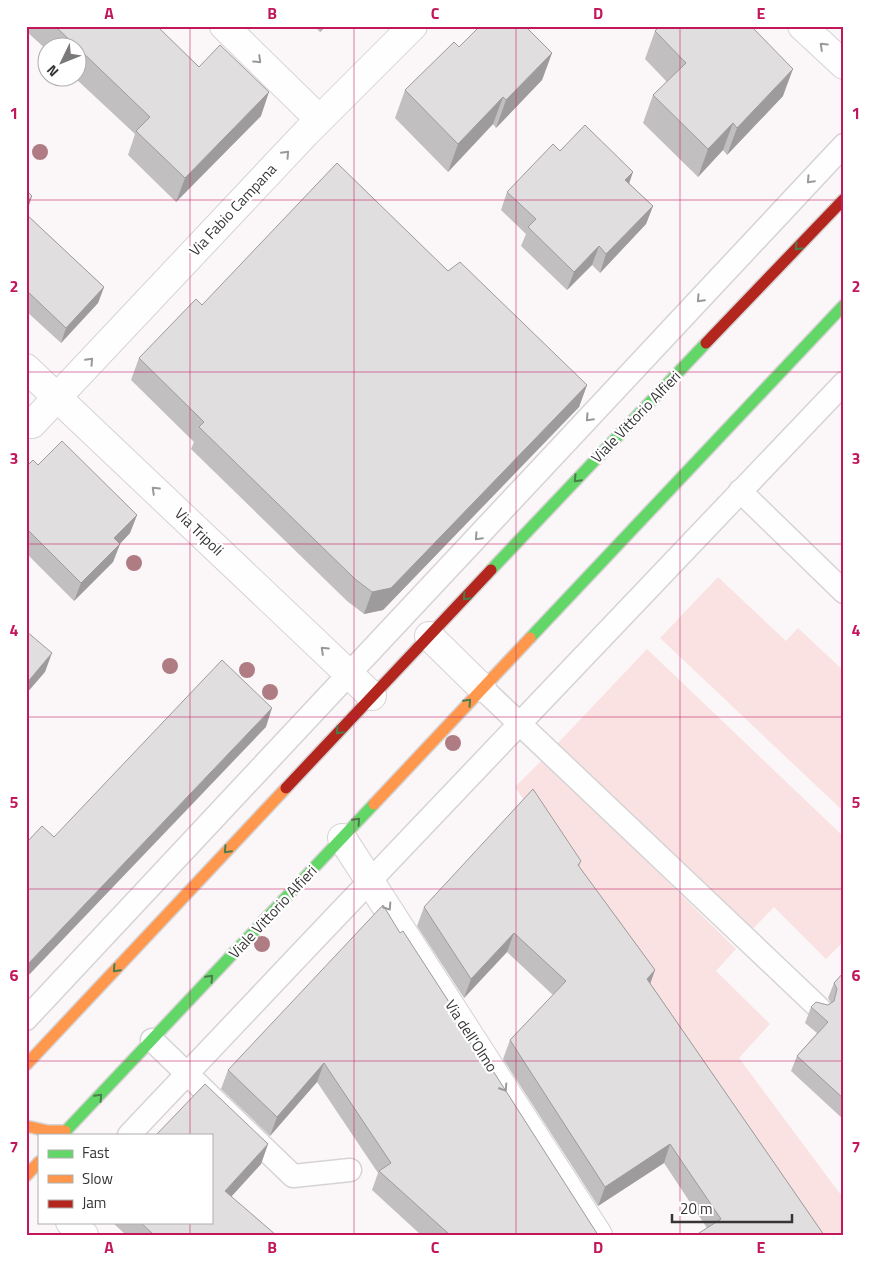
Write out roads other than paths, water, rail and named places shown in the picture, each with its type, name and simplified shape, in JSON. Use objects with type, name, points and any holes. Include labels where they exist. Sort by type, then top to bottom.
[{"type":"main road","name":"Viale Vittorio Alfieri","points":[[26,1065],[372,696],[844,199]]},
{"type":"main road","name":"Viale Vittorio Alfieri","points":[[64,1133],[844,305]]},
{"type":"main road","points":[[26,1126],[64,1133]]},
{"type":"street","points":[[224,26],[319,119]]},
{"type":"street","name":"Via Fabio Campana","points":[[26,424],[32,424],[319,119],[413,26]]},
{"type":"street","points":[[802,26],[844,65]]},
{"type":"street","name":"Via Tripoli","points":[[26,368],[372,696]]},
{"type":"street","points":[[429,636],[482,688]]},
{"type":"street","name":"Via dell'Olmo","points":[[342,838],[372,881],[598,1235]]},
{"type":"street","points":[[72,1224],[84,1235]]},
{"type":"lane","points":[[26,1019],[844,145]]},
{"type":"lane","points":[[130,1134],[372,881],[518,722],[844,383]]},
{"type":"lane","points":[[740,491],[844,592]]},
{"type":"lane","points":[[482,688],[819,1008]]},
{"type":"lane","points":[[152,1040],[293,1176],[350,1170]]}]
